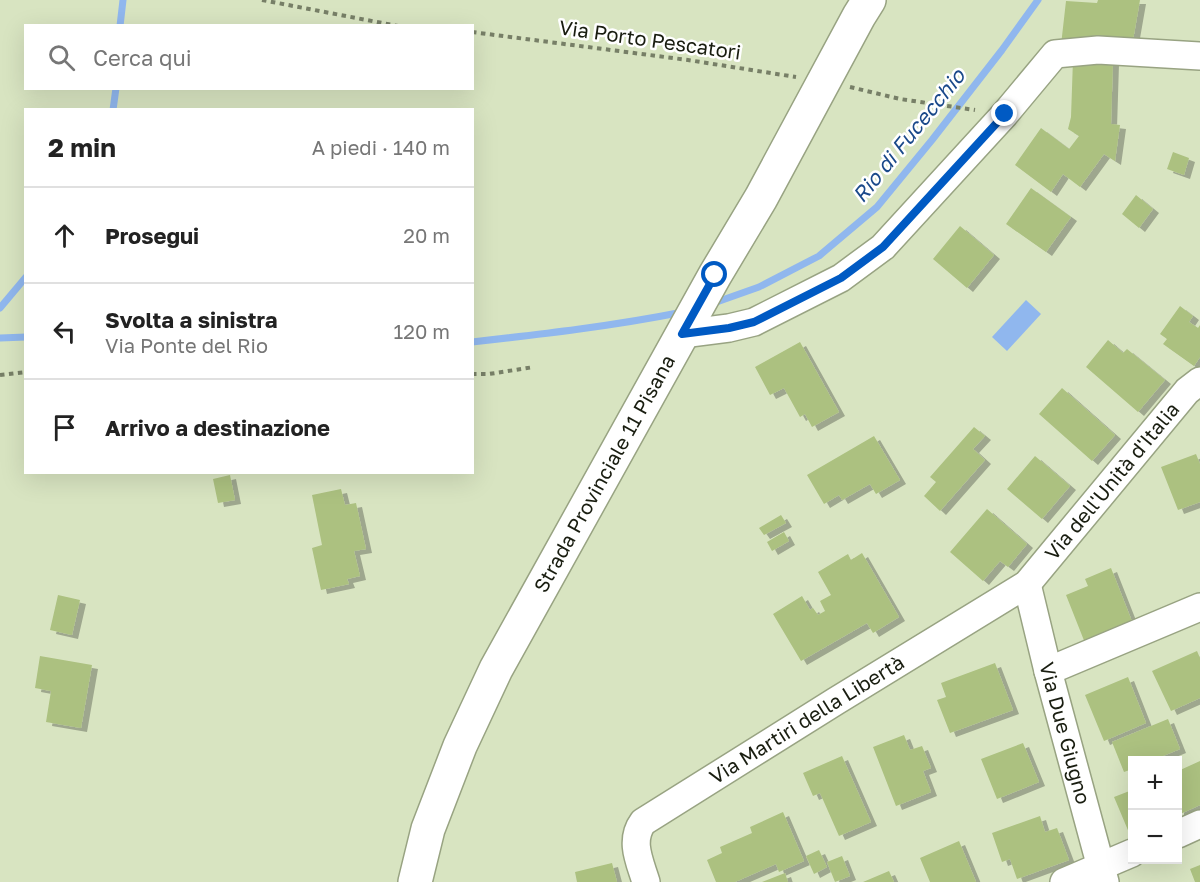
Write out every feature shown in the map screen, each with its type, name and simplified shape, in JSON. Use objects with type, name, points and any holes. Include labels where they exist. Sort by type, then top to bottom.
[{"type":"main road","name":"Strada Provinciale 11 Pisana","points":[[415,882],[428,829],[460,746],[496,669],[715,275],[761,198],[865,5]]},
{"type":"street","points":[[677,344],[754,322],[841,278],[883,247],[1005,114],[1055,54],[1098,50],[1200,56]]},
{"type":"street","name":"Via dell'Unità d'Italia","points":[[1027,584],[1187,391],[1200,381]]},
{"type":"street","name":"Via Due Giugno","points":[[1027,584],[1103,874]]},
{"type":"street","name":"Via Martiri della Libertà","points":[[646,882],[635,842],[636,834],[644,822],[1027,584]]},
{"type":"street","points":[[1048,671],[1200,607]]},
{"type":"street","points":[[1182,832],[1200,824]]},
{"type":"street","points":[[1064,882],[1103,874],[1128,856]]},
{"type":"path","points":[[262,0],[388,24]]},
{"type":"path","name":"Via Porto Pescatori","points":[[474,32],[688,60],[824,81],[900,99],[973,109]]},
{"type":"path","points":[[474,374],[534,367]]},
{"type":"path","points":[[0,375],[24,372]]},
{"type":"water","points":[[1026,300],[1041,314],[1007,351],[992,337]]},
{"type":"building","points":[[1098,0],[1140,0],[1133,40],[1061,45],[1066,1],[1097,3]]},
{"type":"building","points":[[1073,59],[1113,60],[1111,124],[1120,125],[1115,161],[1104,154],[1080,187],[1063,174],[1051,192],[1015,165],[1041,128],[1069,149],[1079,136],[1068,129],[1071,117]]},
{"type":"building","points":[[1173,152],[1189,158],[1184,175],[1167,169]]},
{"type":"building","points":[[1031,188],[1071,217],[1046,252],[1006,224]]},
{"type":"building","points":[[1136,195],[1153,209],[1139,228],[1122,214]]},
{"type":"building","points":[[960,226],[994,255],[967,288],[933,259]]},
{"type":"building","points":[[1180,306],[1193,316],[1189,322],[1198,328],[1200,325],[1200,357],[1194,366],[1163,344],[1167,339],[1160,334]]},
{"type":"building","points":[[1108,340],[1123,353],[1127,349],[1165,380],[1138,412],[1086,367]]},
{"type":"building","points":[[800,342],[839,412],[812,427],[805,414],[800,417],[784,388],[770,395],[755,367]]},
{"type":"building","points":[[1062,388],[1115,435],[1092,461],[1039,414]]},
{"type":"building","points":[[974,427],[985,436],[973,449],[985,460],[940,511],[924,496],[936,482],[930,477]]},
{"type":"building","points":[[874,436],[900,480],[876,494],[870,484],[842,500],[839,495],[824,504],[807,475]]},
{"type":"building","points":[[1196,454],[1200,464],[1200,502],[1178,510],[1161,467]]},
{"type":"building","points":[[1035,456],[1070,486],[1042,519],[1007,489]]},
{"type":"building","points":[[230,475],[235,500],[218,503],[213,479]]},
{"type":"building","points":[[341,489],[345,505],[356,503],[366,549],[354,551],[360,576],[347,579],[349,584],[321,590],[312,548],[322,545],[312,495]]},
{"type":"building","points":[[987,509],[1027,544],[1008,567],[1000,561],[983,581],[950,552]]},
{"type":"building","points":[[781,515],[786,523],[764,535],[759,528]]},
{"type":"building","points":[[784,532],[789,541],[772,551],[767,542]]},
{"type":"building","points":[[862,553],[899,617],[873,633],[867,623],[801,661],[773,614],[802,596],[810,610],[813,608],[818,615],[825,611],[820,601],[831,595],[818,572],[848,554],[851,560]]},
{"type":"building","points":[[1111,568],[1133,624],[1085,643],[1066,595],[1088,586],[1085,579]]},
{"type":"building","points":[[58,595],[80,600],[72,635],[50,630]]},
{"type":"building","points":[[1197,651],[1200,658],[1200,698],[1171,711],[1152,671]]},
{"type":"building","points":[[40,656],[92,665],[81,728],[46,722],[51,691],[35,688]]},
{"type":"building","points":[[995,663],[1013,710],[950,733],[937,700],[946,697],[941,683]]},
{"type":"building","points":[[1128,677],[1146,723],[1104,741],[1085,695]]},
{"type":"building","points":[[1168,719],[1180,749],[1163,756],[1128,756],[1128,770],[1124,772],[1112,742]]},
{"type":"building","points":[[904,735],[910,750],[922,746],[931,768],[923,771],[931,792],[896,806],[873,747]]},
{"type":"building","points":[[1023,743],[1039,782],[997,799],[981,759]]},
{"type":"building","points":[[842,756],[871,822],[839,836],[820,793],[813,796],[803,773]]},
{"type":"building","points":[[1200,761],[1200,805],[1182,813],[1182,810],[1182,769]]},
{"type":"building","points":[[1128,792],[1128,830],[1114,797]]},
{"type":"building","points":[[783,812],[804,861],[779,872],[776,864],[735,882],[716,882],[707,860],[722,853],[720,847],[752,833],[750,827]]},
{"type":"building","points":[[1040,816],[1045,832],[1057,828],[1069,860],[1017,879],[1010,859],[1002,862],[992,833]]},
{"type":"building","points":[[959,841],[976,882],[930,882],[920,858]]},
{"type":"building","points":[[819,850],[827,867],[814,874],[806,856]]},
{"type":"building","points":[[842,856],[850,876],[835,882],[827,862]]},
{"type":"building","points":[[612,863],[617,882],[577,882],[575,872]]},
{"type":"building","points":[[1200,865],[1200,882],[1195,882],[1190,869]]},
{"type":"building","points":[[889,871],[894,882],[863,882]]},
{"type":"building","points":[[785,873],[788,882],[762,882]]},
{"type":"waterway","points":[[120,24],[123,0]]},
{"type":"waterway","name":"Rio di Fucecchio","points":[[711,304],[759,287],[819,256],[877,207],[932,140],[1038,0]]},
{"type":"waterway","points":[[113,108],[116,90]]},
{"type":"waterway","points":[[0,308],[24,279]]},
{"type":"waterway","name":"Rio di Fucecchio","points":[[474,342],[604,326],[683,312]]},
{"type":"waterway","name":"Rio di Fucecchio","points":[[0,338],[24,337]]},
{"type":"route","points":[[715,275],[682,334],[729,328],[754,322],[841,278],[883,247],[1005,114]]}]
